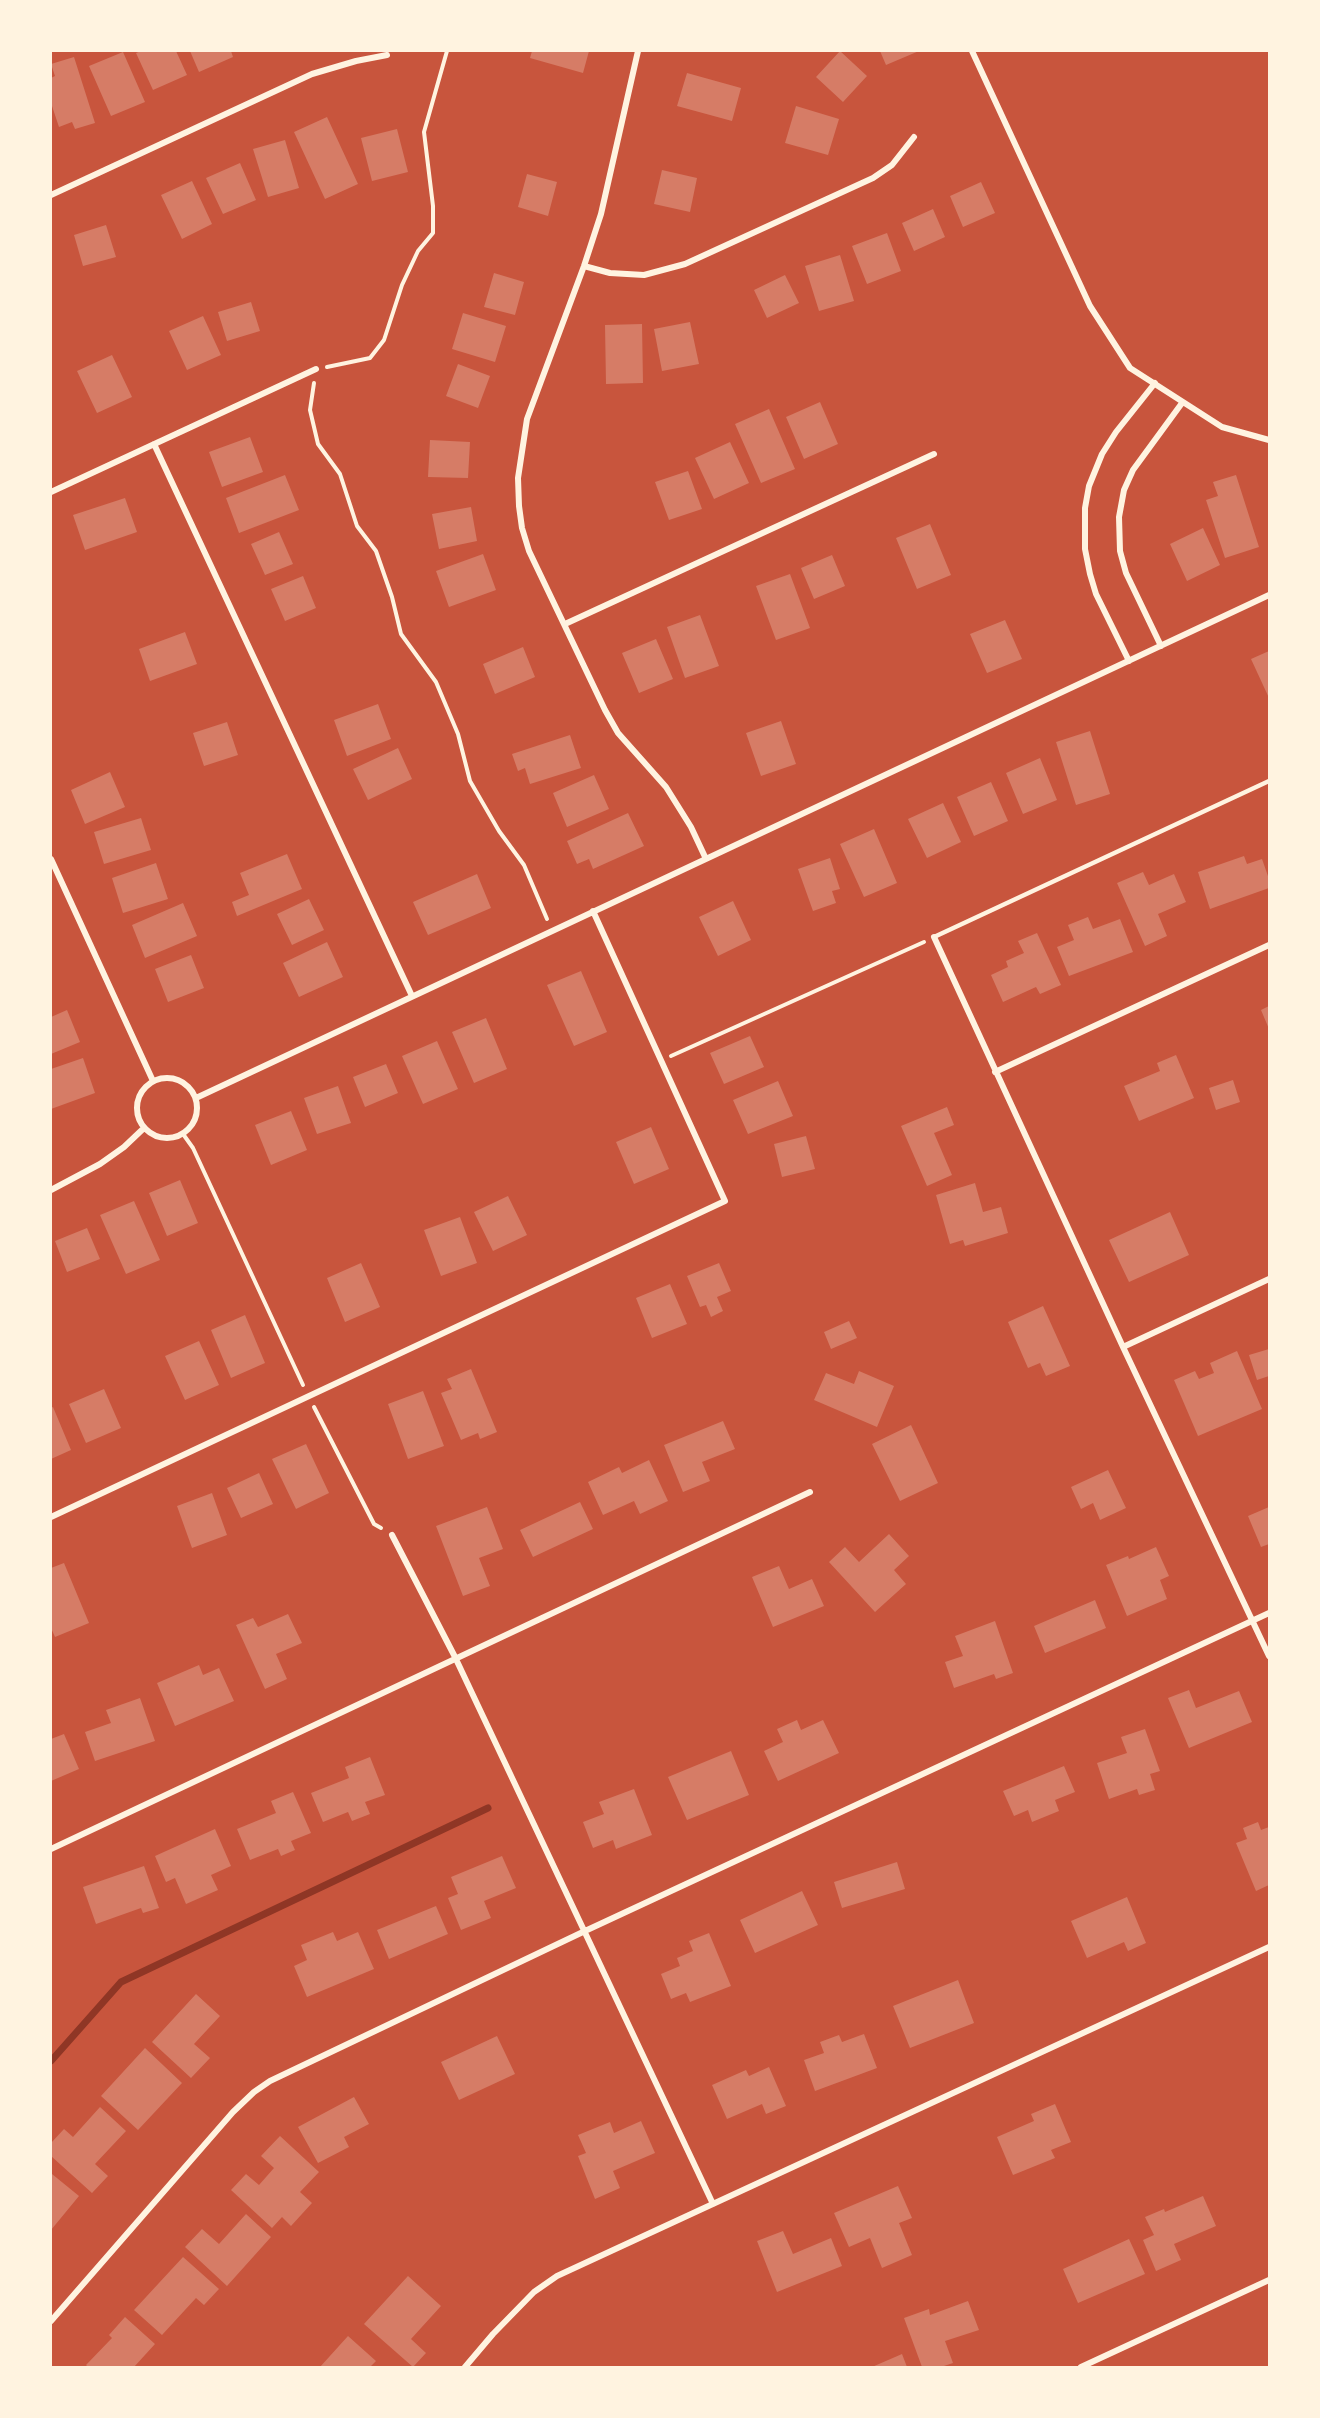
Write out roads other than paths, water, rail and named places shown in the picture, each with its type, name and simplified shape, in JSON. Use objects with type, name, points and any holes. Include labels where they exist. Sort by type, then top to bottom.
[{"type":"street","points":[[638,51],[601,214],[527,419],[518,478],[522,528],[530,551],[604,710],[618,733],[666,787],[691,827],[706,859]]},
{"type":"street","points":[[972,51],[1090,306],[1130,368],[1221,427],[1269,440]]},
{"type":"street","points":[[51,195],[312,74],[340,65],[387,56]]},
{"type":"street","points":[[584,266],[610,273],[645,275],[685,264],[873,178],[892,165],[914,137]]},
{"type":"street","points":[[51,492],[316,369]]},
{"type":"street","points":[[1129,661],[1096,594],[1090,574],[1085,549],[1085,508],[1089,486],[1102,454],[1116,432],[1155,383]]},
{"type":"street","points":[[1161,646],[1126,573],[1120,551],[1119,517],[1122,495],[1133,470],[1182,403]]},
{"type":"street","points":[[154,444],[412,996]]},
{"type":"street","points":[[565,624],[934,454]]},
{"type":"street","points":[[196,1098],[1269,595]]},
{"type":"street","points":[[51,859],[153,1081]]},
{"type":"street","points":[[51,1517],[725,1201],[593,911]]},
{"type":"street","points":[[934,937],[1122,1347],[1269,1656]]},
{"type":"street","points":[[995,1072],[1269,945]]},
{"type":"street","points":[[165,1077],[178,1080],[189,1087],[196,1098],[196,1118],[183,1134],[173,1138],[153,1135],[138,1119],[136,1108],[138,1097],[153,1081],[165,1077]]},
{"type":"street","points":[[51,1190],[99,1164],[124,1147],[144,1128]]},
{"type":"street","points":[[1122,1347],[1269,1279]]},
{"type":"street","points":[[51,1849],[810,1492]]},
{"type":"street","points":[[392,1535],[455,1658],[713,2204]]},
{"type":"street","points":[[51,2321],[233,2112],[254,2092],[286,2072],[1269,1613]]},
{"type":"street","points":[[465,2367],[493,2334],[526,2301],[557,2276],[1269,1947]]},
{"type":"street","points":[[1081,2367],[1269,2280]]},
{"type":"lane","points":[[934,937],[1269,781]]},
{"type":"waterway","points":[[51,2061],[121,1982],[488,1808]]}]
